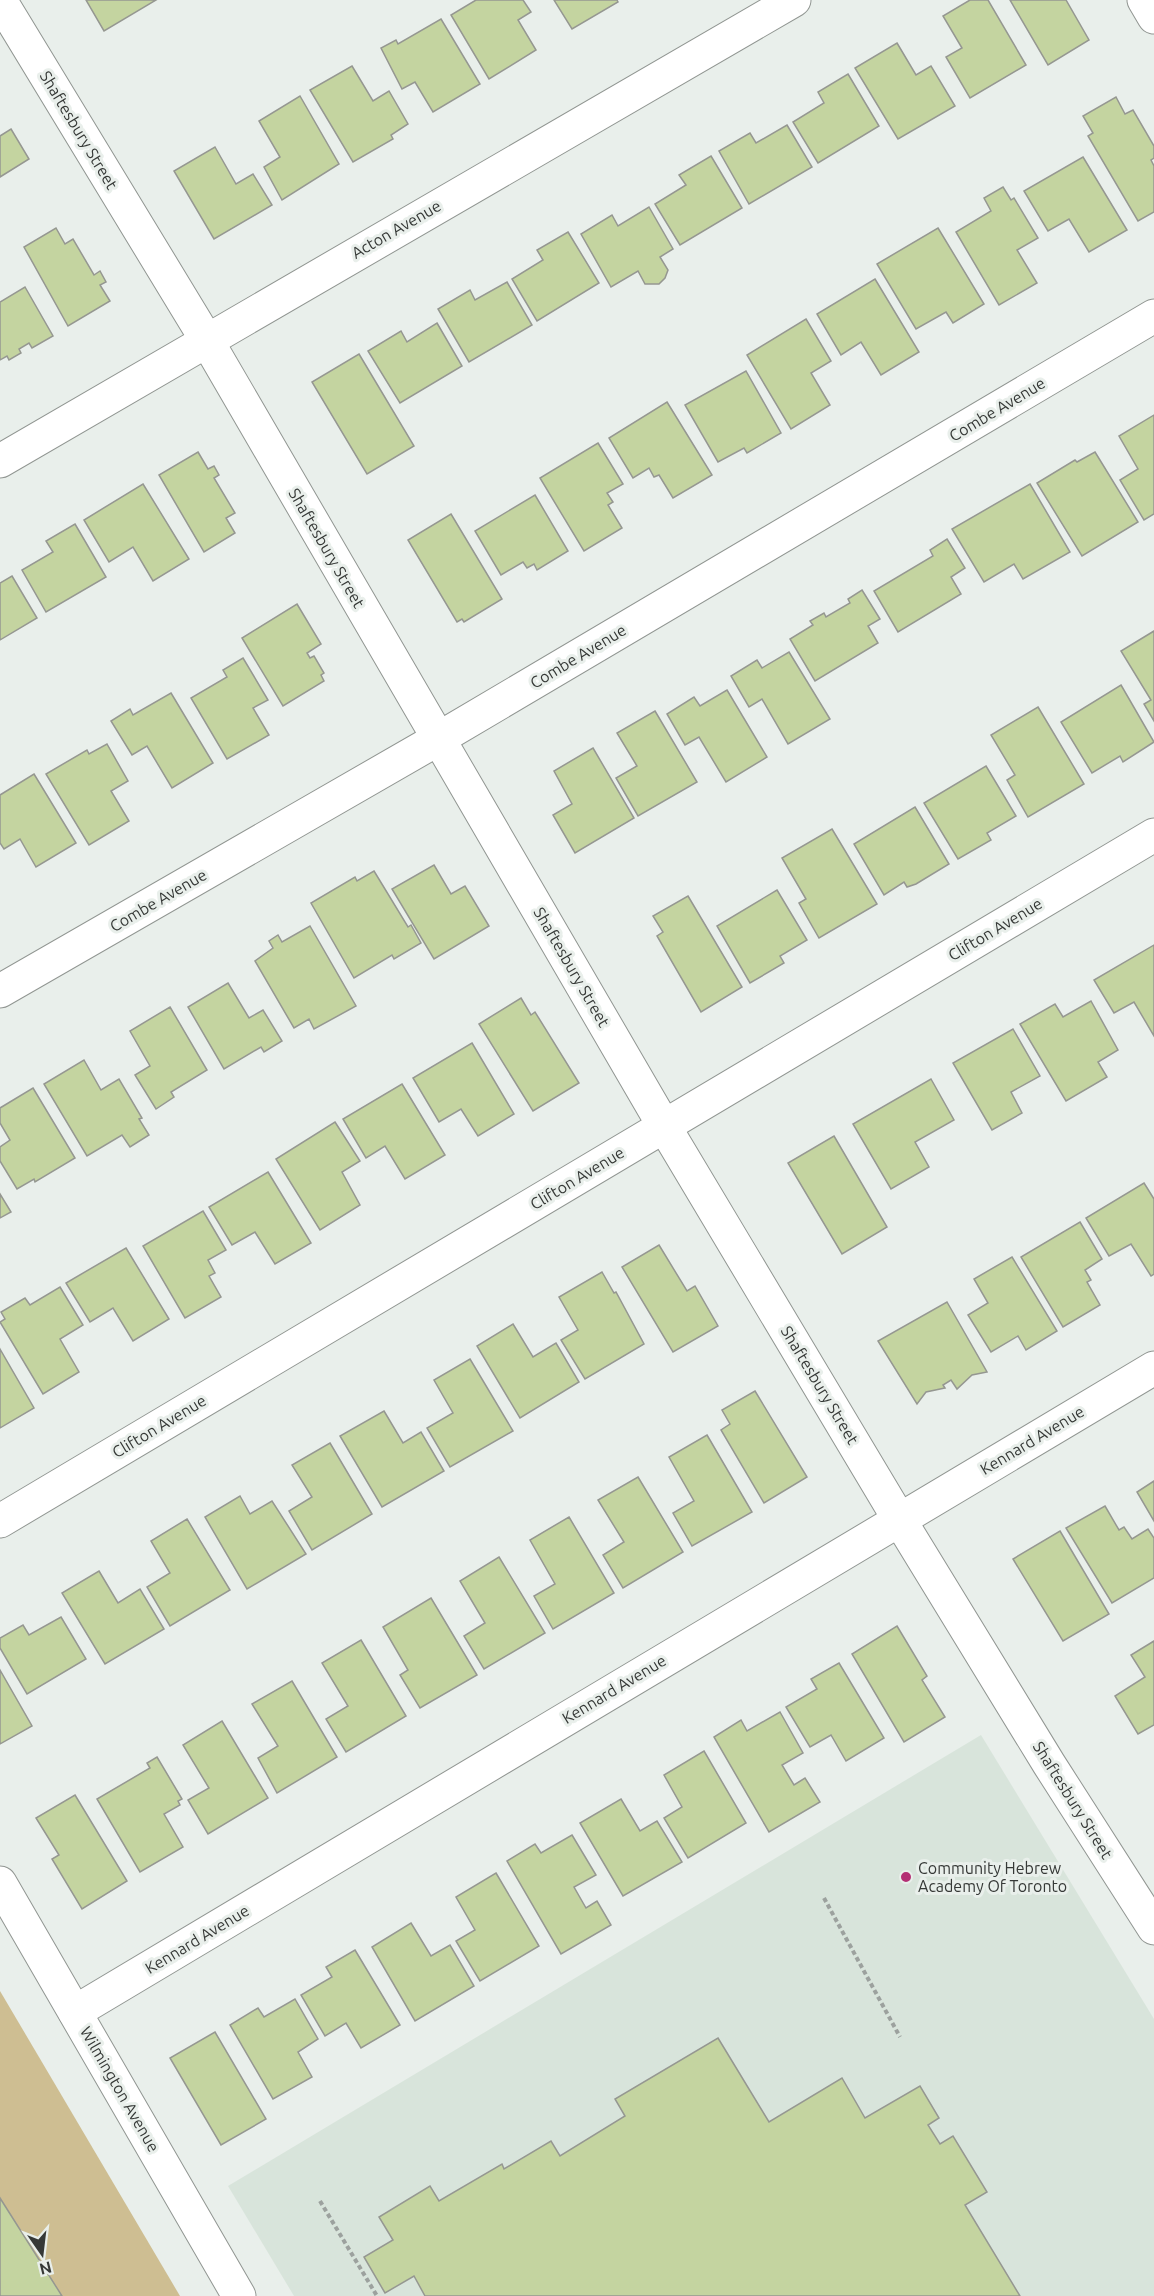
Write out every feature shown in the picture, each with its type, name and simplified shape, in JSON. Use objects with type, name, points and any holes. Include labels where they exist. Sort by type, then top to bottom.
[{"type":"street","name":"Shaftesbury Street","points":[[0,0],[206,339],[664,1125],[899,1519],[1049,1764],[1154,1926]]},
{"type":"street","name":"Acton Avenue","points":[[0,461],[206,339],[794,0]]},
{"type":"street","points":[[1144,0],[1154,17]]},
{"type":"street","name":"Combe Avenue","points":[[0,991],[438,739],[1154,316]]},
{"type":"street","name":"Clifton Avenue","points":[[0,1521],[1154,835]]},
{"type":"street","name":"Kennard Avenue","points":[[75,2012],[1154,1368]]},
{"type":"street","name":"Wilmington Avenue","points":[[0,1883],[239,2296]]},
{"type":"path","points":[[824,1898],[900,2037]]},
{"type":"path","points":[[320,2200],[377,2296]]},
{"type":"shaded area","name":"Community Hebrew Academy Of Toronto","points":[[981,1735],[1154,2019],[1154,2296],[294,2296],[228,2186]]},
{"type":"shaded area","points":[[0,1991],[180,2296],[0,2296]]},
{"type":"building","points":[[86,0],[156,0],[104,31]]},
{"type":"building","points":[[476,0],[523,0],[531,12],[518,20],[536,50],[489,79],[451,15]]},
{"type":"building","points":[[554,0],[617,0],[618,2],[572,29]]},
{"type":"building","points":[[970,0],[988,0],[1026,65],[970,98],[946,57],[962,48],[943,16]]},
{"type":"building","points":[[1010,0],[1066,0],[1089,40],[1048,65]]},
{"type":"building","points":[[441,19],[480,84],[433,112],[415,82],[402,89],[381,48],[396,40],[398,44]]},
{"type":"building","points":[[897,43],[916,75],[931,66],[955,106],[898,139],[855,68]]},
{"type":"building","points":[[352,66],[373,101],[389,91],[408,124],[391,135],[393,139],[353,162],[310,90]]},
{"type":"building","points":[[848,74],[879,126],[818,163],[793,122],[824,103],[818,92]]},
{"type":"building","points":[[300,96],[339,164],[282,200],[264,167],[280,157],[259,121]]},
{"type":"building","points":[[1116,97],[1125,114],[1133,110],[1154,146],[1154,158],[1151,160],[1154,166],[1154,212],[1138,221],[1088,136],[1093,133],[1083,116]]},
{"type":"building","points":[[787,125],[812,167],[749,204],[719,151],[750,133],[756,143]]},
{"type":"building","points":[[11,129],[29,159],[0,177],[0,136]]},
{"type":"building","points":[[215,147],[236,184],[253,174],[272,205],[214,239],[174,171]]},
{"type":"building","points":[[711,156],[742,208],[680,245],[655,204],[686,185],[679,175]]},
{"type":"building","points":[[1083,157],[1127,230],[1089,252],[1069,219],[1048,231],[1024,191]]},
{"type":"building","points":[[1003,187],[1011,200],[1014,198],[1038,238],[1017,250],[1037,283],[999,305],[956,232],[991,211],[984,198]]},
{"type":"building","points":[[649,207],[673,249],[660,257],[668,270],[665,278],[659,284],[645,284],[638,271],[611,287],[581,234],[612,215],[618,226]]},
{"type":"building","points":[[56,228],[65,244],[73,239],[94,275],[100,271],[106,282],[100,285],[110,301],[68,326],[24,247]]},
{"type":"building","points":[[938,228],[984,304],[953,323],[946,312],[916,329],[877,264]]},
{"type":"building","points":[[568,232],[599,283],[537,321],[512,279],[543,260],[537,250]]},
{"type":"building","points":[[875,279],[919,352],[881,375],[861,342],[841,355],[817,314]]},
{"type":"building","points":[[507,282],[532,325],[469,362],[438,309],[470,290],[475,300]]},
{"type":"building","points":[[25,287],[53,336],[32,348],[29,343],[19,349],[21,353],[9,360],[7,356],[0,360],[0,302]]},
{"type":"building","points":[[806,319],[831,361],[811,373],[830,405],[791,429],[747,355]]},
{"type":"building","points":[[437,323],[462,366],[400,403],[368,351],[401,331],[407,342]]},
{"type":"building","points":[[359,354],[414,446],[367,474],[312,382]]},
{"type":"building","points":[[746,371],[781,433],[747,453],[744,448],[718,462],[685,405]]},
{"type":"building","points":[[667,402],[712,475],[673,498],[659,475],[654,477],[649,468],[633,478],[609,438]]},
{"type":"building","points":[[1154,415],[1154,514],[1144,520],[1120,480],[1138,469],[1119,436]]},
{"type":"building","points":[[598,443],[623,484],[607,493],[613,502],[608,505],[622,528],[584,551],[540,478]]},
{"type":"building","points":[[198,452],[208,469],[214,466],[219,475],[214,478],[235,513],[226,518],[235,533],[204,552],[159,475]]},
{"type":"building","points":[[1095,452],[1138,522],[1082,556],[1037,483],[1075,460],[1077,462]]},
{"type":"building","points":[[143,484],[189,559],[153,581],[133,547],[109,562],[84,520]]},
{"type":"building","points":[[1030,484],[1070,552],[1023,579],[1014,564],[984,582],[952,529]]},
{"type":"building","points":[[535,495],[568,551],[537,570],[534,564],[527,568],[523,562],[501,575],[475,531]]},
{"type":"building","points":[[451,514],[502,599],[464,622],[462,619],[457,622],[408,540]]},
{"type":"building","points":[[75,524],[106,577],[46,612],[22,570],[53,552],[46,541]]},
{"type":"building","points":[[947,539],[965,568],[951,577],[961,594],[898,632],[874,591],[933,556],[930,550]]},
{"type":"building","points":[[12,576],[37,618],[0,640],[0,583]]},
{"type":"building","points":[[862,590],[880,619],[868,626],[878,643],[815,681],[790,639],[813,625],[810,621],[824,613],[826,617],[850,603],[848,599]]},
{"type":"building","points":[[297,604],[321,644],[307,653],[310,658],[314,656],[324,673],[321,675],[324,681],[283,706],[242,638]]},
{"type":"building","points":[[1154,631],[1154,721],[1144,704],[1151,700],[1121,651]]},
{"type":"building","points":[[789,652],[830,719],[788,744],[762,699],[749,707],[731,676],[757,660],[762,668]]},
{"type":"building","points":[[243,658],[268,700],[253,708],[269,735],[227,759],[191,698],[227,677],[223,670]]},
{"type":"building","points":[[1121,685],[1154,742],[1123,762],[1120,756],[1092,773],[1061,722]]},
{"type":"building","points":[[727,690],[767,757],[726,782],[699,737],[685,745],[667,714],[694,697],[700,706]]},
{"type":"building","points":[[171,693],[213,763],[172,788],[147,746],[132,755],[111,721],[130,709],[133,715]]},
{"type":"building","points":[[1038,707],[1084,784],[1028,817],[1007,780],[1015,775],[991,735]]},
{"type":"building","points":[[655,711],[697,782],[638,816],[616,778],[637,766],[617,733]]},
{"type":"building","points":[[107,744],[128,781],[111,791],[129,821],[89,845],[46,774],[87,750],[89,754]]},
{"type":"building","points":[[593,748],[634,818],[575,853],[553,815],[572,804],[554,771]]},
{"type":"building","points":[[986,766],[1016,816],[987,833],[991,840],[958,859],[924,803]]},
{"type":"building","points":[[34,774],[76,843],[36,867],[20,839],[4,849],[0,843],[0,795]]},
{"type":"building","points":[[915,807],[949,864],[916,884],[907,887],[904,882],[884,895],[854,844]]},
{"type":"building","points":[[832,829],[877,904],[819,938],[799,903],[806,899],[782,858]]},
{"type":"building","points":[[434,865],[451,894],[465,886],[489,926],[434,959],[392,889]]},
{"type":"building","points":[[374,871],[408,927],[411,925],[421,943],[394,959],[392,955],[354,978],[311,903],[355,877],[357,881]]},
{"type":"building","points":[[777,890],[807,940],[780,956],[784,963],[750,983],[717,926]]},
{"type":"building","points":[[688,896],[742,987],[701,1012],[657,936],[663,932],[653,916]]},
{"type":"building","points":[[310,926],[356,1006],[314,1029],[309,1019],[294,1028],[255,961],[273,948],[269,941],[278,935],[282,942]]},
{"type":"building","points":[[1154,945],[1154,1036],[1134,1002],[1114,1013],[1094,980]]},
{"type":"building","points":[[228,983],[249,1018],[263,1010],[282,1041],[264,1052],[261,1047],[224,1069],[188,1007]]},
{"type":"building","points":[[521,998],[531,1015],[535,1012],[579,1083],[533,1111],[479,1024]]},
{"type":"building","points":[[1091,1001],[1118,1050],[1098,1062],[1107,1077],[1066,1101],[1020,1024],[1055,1004],[1063,1017]]},
{"type":"building","points":[[170,1007],[207,1070],[171,1092],[174,1097],[156,1109],[135,1075],[150,1066],[130,1031]]},
{"type":"building","points":[[1013,1029],[1040,1076],[1011,1092],[1022,1113],[992,1130],[953,1063]]},
{"type":"building","points":[[472,1043],[514,1114],[478,1136],[461,1109],[439,1122],[413,1078]]},
{"type":"building","points":[[84,1060],[101,1090],[119,1079],[142,1118],[139,1119],[149,1135],[130,1147],[122,1135],[87,1156],[44,1084]]},
{"type":"building","points":[[931,1079],[954,1120],[915,1142],[929,1167],[891,1189],[853,1124]]},
{"type":"building","points":[[402,1084],[445,1155],[405,1179],[385,1146],[366,1158],[343,1119]]},
{"type":"building","points":[[33,1088],[75,1158],[35,1182],[34,1179],[17,1189],[0,1161],[0,1147],[10,1140],[0,1123],[0,1108]]},
{"type":"building","points":[[335,1122],[360,1161],[342,1172],[360,1205],[320,1230],[276,1159]]},
{"type":"building","points":[[834,1136],[887,1227],[842,1254],[788,1163]]},
{"type":"building","points":[[268,1172],[311,1243],[275,1264],[255,1232],[232,1245],[209,1207]]},
{"type":"building","points":[[1144,1183],[1154,1199],[1154,1274],[1151,1276],[1131,1244],[1109,1256],[1086,1218]]},
{"type":"building","points":[[0,1194],[11,1212],[0,1218]]},
{"type":"building","points":[[203,1211],[226,1250],[208,1260],[215,1273],[209,1276],[221,1297],[185,1318],[143,1246]]},
{"type":"building","points":[[1080,1222],[1102,1259],[1085,1270],[1091,1280],[1087,1282],[1100,1305],[1063,1327],[1021,1257]]},
{"type":"building","points":[[659,1245],[687,1291],[695,1286],[718,1326],[673,1352],[622,1267]]},
{"type":"building","points":[[126,1248],[169,1319],[133,1341],[113,1308],[90,1322],[66,1283]]},
{"type":"building","points":[[1012,1257],[1057,1331],[1026,1350],[1018,1336],[991,1352],[968,1315],[988,1303],[974,1279]]},
{"type":"building","points":[[602,1272],[614,1293],[616,1292],[644,1344],[585,1379],[561,1340],[578,1330],[559,1297]]},
{"type":"building","points":[[60,1287],[83,1325],[60,1339],[79,1372],[43,1394],[0,1322],[5,1319],[1,1312],[25,1298],[30,1305]]},
{"type":"building","points":[[947,1302],[987,1372],[972,1375],[957,1389],[951,1380],[943,1385],[945,1388],[926,1392],[917,1404],[878,1341]]},
{"type":"building","points":[[513,1324],[533,1357],[556,1343],[579,1382],[520,1418],[477,1346]]},
{"type":"building","points":[[0,1349],[34,1408],[0,1428]]},
{"type":"building","points":[[470,1359],[513,1431],[450,1467],[427,1428],[453,1413],[434,1380]]},
{"type":"building","points":[[755,1391],[807,1477],[764,1503],[721,1430],[730,1424],[722,1410]]},
{"type":"building","points":[[384,1411],[403,1443],[421,1432],[444,1471],[382,1507],[340,1436]]},
{"type":"building","points":[[707,1435],[752,1512],[692,1546],[673,1513],[694,1501],[669,1457]]},
{"type":"building","points":[[330,1443],[372,1514],[312,1550],[289,1511],[312,1497],[292,1465]]},
{"type":"building","points":[[638,1477],[683,1552],[623,1588],[603,1555],[624,1542],[598,1500]]},
{"type":"building","points":[[1154,1481],[1154,1521],[1137,1492]]},
{"type":"building","points":[[240,1496],[250,1514],[272,1501],[306,1554],[247,1589],[205,1517]]},
{"type":"building","points":[[1105,1506],[1119,1530],[1124,1527],[1132,1539],[1148,1529],[1154,1538],[1154,1578],[1112,1603],[1066,1528]]},
{"type":"building","points":[[569,1517],[614,1593],[553,1629],[534,1596],[555,1584],[530,1540]]},
{"type":"building","points":[[187,1519],[230,1590],[170,1626],[147,1587],[170,1573],[151,1541]]},
{"type":"building","points":[[1060,1531],[1109,1614],[1063,1641],[1013,1559]]},
{"type":"building","points":[[499,1557],[545,1633],[484,1669],[464,1636],[485,1623],[460,1581]]},
{"type":"building","points":[[99,1571],[118,1603],[140,1589],[164,1629],[105,1664],[62,1593]]},
{"type":"building","points":[[431,1598],[477,1675],[420,1708],[400,1675],[408,1670],[383,1627]]},
{"type":"building","points":[[61,1617],[86,1659],[27,1694],[0,1648],[0,1638],[23,1625],[29,1635]]},
{"type":"building","points":[[897,1626],[927,1676],[922,1680],[945,1717],[904,1742],[852,1654]]},
{"type":"building","points":[[361,1640],[406,1716],[346,1752],[326,1719],[348,1706],[322,1663]]},
{"type":"building","points":[[1154,1641],[1154,1725],[1138,1734],[1115,1696],[1145,1677],[1131,1655]]},
{"type":"building","points":[[839,1663],[884,1738],[846,1761],[831,1735],[810,1747],[786,1707],[817,1689],[811,1679]]},
{"type":"building","points":[[0,1670],[32,1726],[0,1744]]},
{"type":"building","points":[[292,1681],[337,1757],[277,1793],[258,1758],[278,1746],[252,1704]]},
{"type":"building","points":[[780,1712],[803,1753],[782,1765],[794,1785],[805,1778],[820,1802],[769,1832],[714,1737],[741,1720],[747,1731]]},
{"type":"building","points":[[222,1721],[268,1798],[208,1834],[188,1800],[209,1788],[183,1745]]},
{"type":"building","points":[[704,1751],[746,1823],[688,1858],[664,1818],[682,1807],[664,1775]]},
{"type":"building","points":[[157,1757],[182,1799],[178,1801],[180,1805],[164,1814],[183,1847],[140,1872],[97,1799],[150,1768],[147,1763]]},
{"type":"building","points":[[75,1795],[127,1881],[82,1909],[52,1859],[59,1855],[36,1818]]},
{"type":"building","points":[[621,1799],[640,1831],[657,1821],[682,1862],[623,1896],[580,1823]]},
{"type":"building","points":[[572,1835],[596,1875],[574,1887],[586,1908],[597,1901],[611,1925],[561,1954],[507,1861],[535,1844],[541,1853]]},
{"type":"building","points":[[496,1873],[539,1946],[480,1981],[456,1941],[475,1930],[456,1897]]},
{"type":"building","points":[[411,1923],[431,1956],[450,1945],[474,1986],[415,2021],[372,1947]]},
{"type":"building","points":[[355,1950],[400,2025],[361,2048],[346,2023],[325,2036],[301,1995],[332,1977],[326,1967]]},
{"type":"building","points":[[295,1999],[318,2039],[298,2052],[312,2077],[273,2099],[230,2025],[258,2008],[264,2017]]},
{"type":"building","points":[[215,2032],[266,2119],[221,2145],[170,2058]]},
{"type":"building","points":[[718,2038],[769,2122],[842,2078],[865,2118],[920,2086],[939,2118],[928,2125],[940,2144],[953,2136],[987,2192],[965,2205],[1020,2296],[425,2296],[414,2276],[385,2293],[364,2257],[393,2240],[379,2217],[430,2186],[439,2201],[502,2164],[504,2169],[551,2141],[560,2156],[625,2116],[615,2099]]},
{"type":"building","points":[[0,2198],[62,2296],[0,2296]]},
{"type":"place","name":"Community Hebrew Academy Of Toronto","points":[[906,1877]]}]
